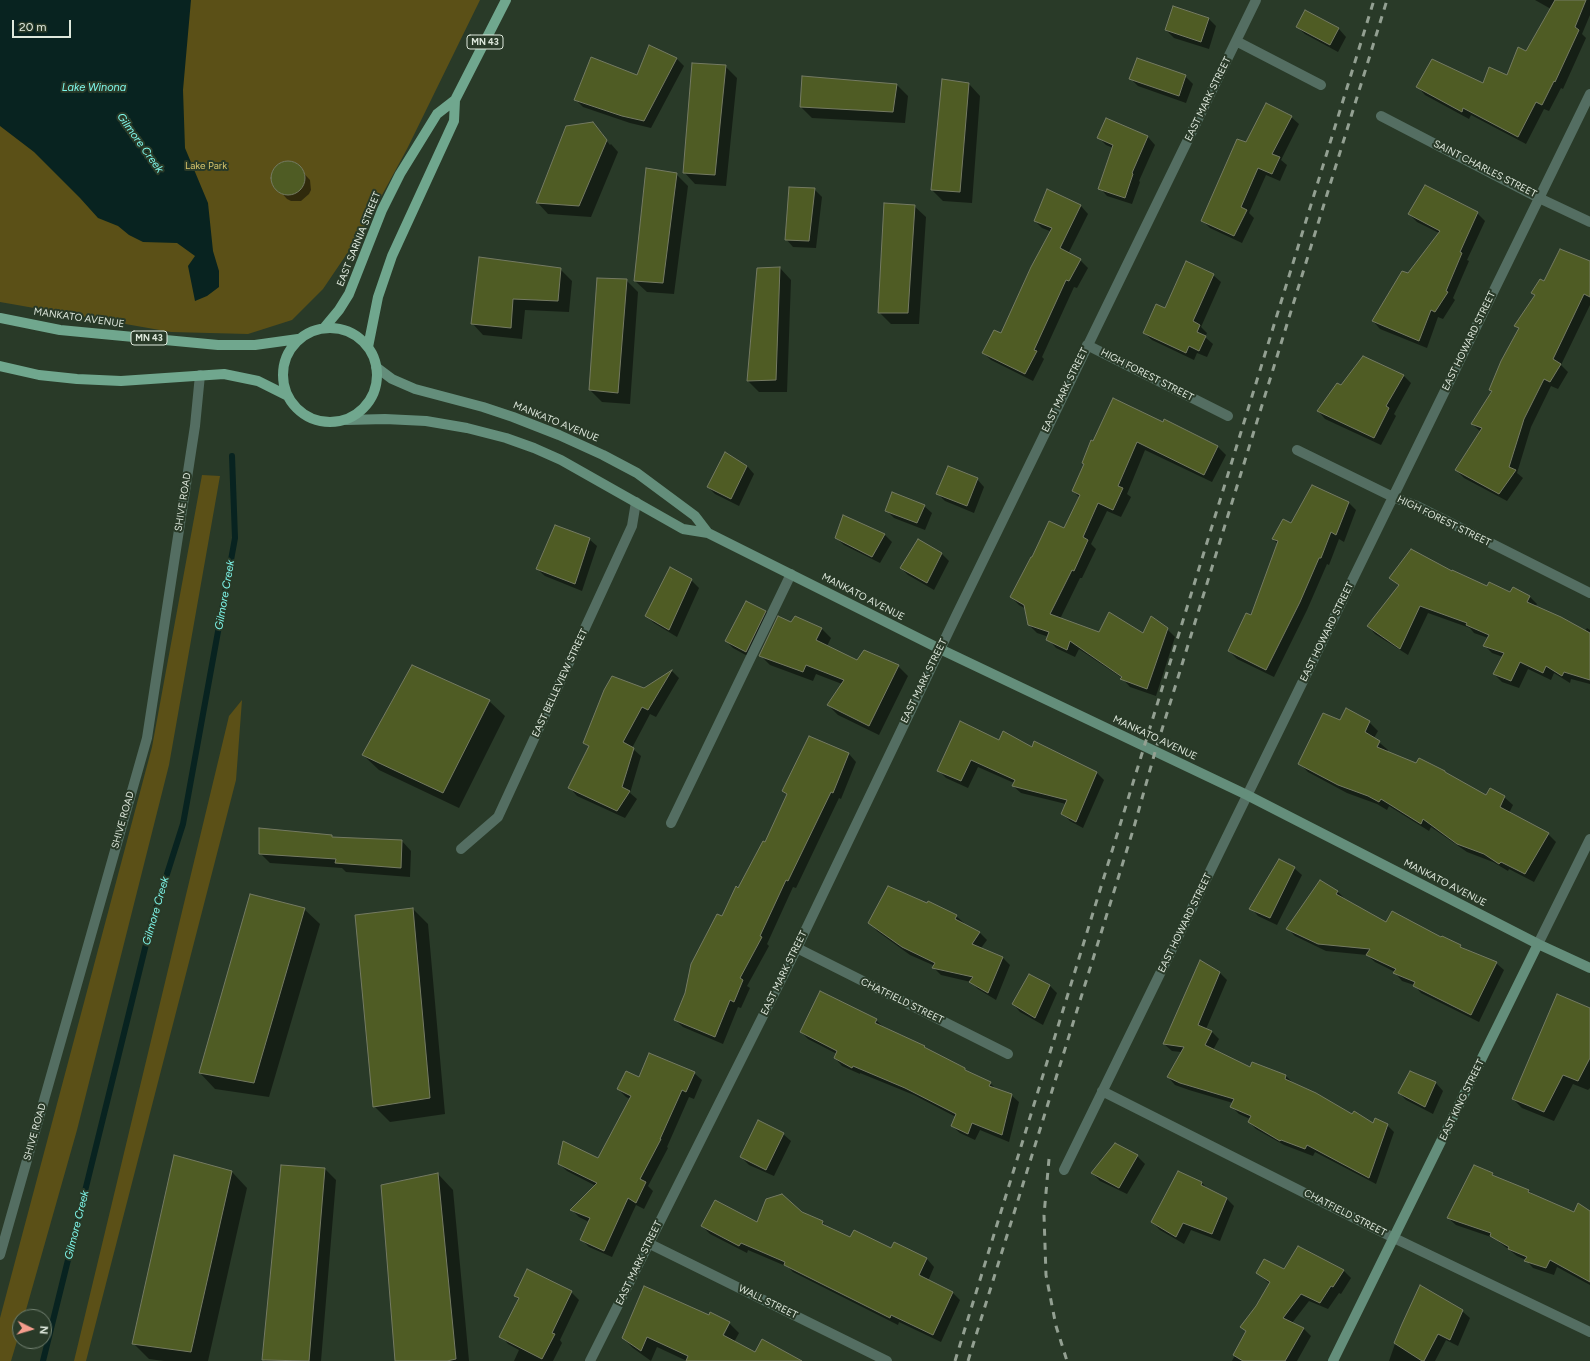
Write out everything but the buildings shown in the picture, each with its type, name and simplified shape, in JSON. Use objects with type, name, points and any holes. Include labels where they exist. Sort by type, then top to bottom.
[{"type":"main road","name":"EAST SARNIA STREET","points":[[368,347],[378,297],[392,256],[454,121],[455,100],[506,0]]},
{"type":"main road","name":"EAST SARNIA STREET","points":[[324,328],[340,310],[349,294],[382,210],[400,174],[437,114],[455,100]]},
{"type":"main road","name":"MANKATO AVENUE","points":[[0,318],[60,330],[218,345],[256,345],[298,339],[310,332],[324,328],[337,328],[349,331],[368,347],[376,367],[376,382],[370,400],[358,414],[347,420]]},
{"type":"main road","points":[[286,395],[283,380],[284,365],[290,350],[298,339]]},
{"type":"main road","name":"MANKATO AVENUE","points":[[0,366],[39,375],[77,379],[121,381],[224,374],[258,381],[286,395],[303,415],[326,423],[347,420],[385,419],[426,421],[467,428],[506,438],[561,460],[683,529],[708,533],[940,649],[1247,795],[1538,944],[1590,968]]},
{"type":"main road","name":"MANKATO AVENUE","points":[[376,367],[392,379],[415,390],[483,407],[513,417],[559,435],[603,455],[637,472],[695,516],[708,533]]},
{"type":"main road","name":"EAST KING STREET","points":[[1333,1361],[1538,944]]},
{"type":"street","name":"EAST MARK STREET","points":[[590,1361],[797,948],[1087,345],[1256,0]]},
{"type":"street","points":[[1236,41],[1321,85]]},
{"type":"street","name":"EAST HOWARD STREET","points":[[1064,1170],[1590,94]]},
{"type":"street","name":"SAINT CHARLES STREET","points":[[1381,116],[1539,198],[1590,222]]},
{"type":"street","name":"HIGH FOREST STREET","points":[[1087,345],[1228,416]]},
{"type":"street","name":"SHIVE ROAD","points":[[0,1255],[147,738],[195,426],[200,375]]},
{"type":"street","name":"HIGH FOREST STREET","points":[[1297,450],[1393,497],[1417,506],[1590,593]]},
{"type":"street","name":"EAST BELLEVIEW STREET","points":[[461,849],[498,817],[632,526],[636,502]]},
{"type":"street","points":[[671,823],[791,574]]},
{"type":"street","name":"EAST KING STREET","points":[[1538,944],[1590,839]]},
{"type":"street","name":"CHATFIELD STREET","points":[[797,948],[1008,1054]]},
{"type":"street","name":"CHATFIELD STREET","points":[[1102,1091],[1394,1238],[1590,1332]]},
{"type":"street","name":"WALL STREET","points":[[648,1244],[887,1361]]},
{"type":"green space","name":"Lake Park","points":[[0,0],[480,0],[407,149],[363,230],[323,289],[292,320],[248,334],[171,332],[0,302]]},
{"type":"green space","points":[[202,475],[220,476],[169,765],[77,1130],[26,1309],[12,1309],[12,1349],[15,1349],[11,1361],[0,1361],[0,1318],[152,747]]},
{"type":"green space","points":[[242,700],[236,780],[86,1361],[74,1361],[229,716]]},
{"type":"water","name":"Lake Winona","points":[[0,0],[191,0],[183,90],[185,148],[208,203],[213,251],[219,271],[219,287],[207,296],[195,301],[188,266],[195,256],[177,243],[143,242],[129,235],[118,226],[98,218],[34,152],[0,126]]},
{"type":"waterway","name":"Gilmore Creek","points":[[43,1361],[151,924],[183,824],[235,538],[232,456]]},
{"type":"railway","points":[[955,1361],[1374,0]]},
{"type":"railway","points":[[968,1361],[1134,827],[1155,752],[1387,0]]},
{"type":"railway","points":[[1049,1159],[1044,1215],[1046,1275],[1056,1326],[1067,1361]]}]
